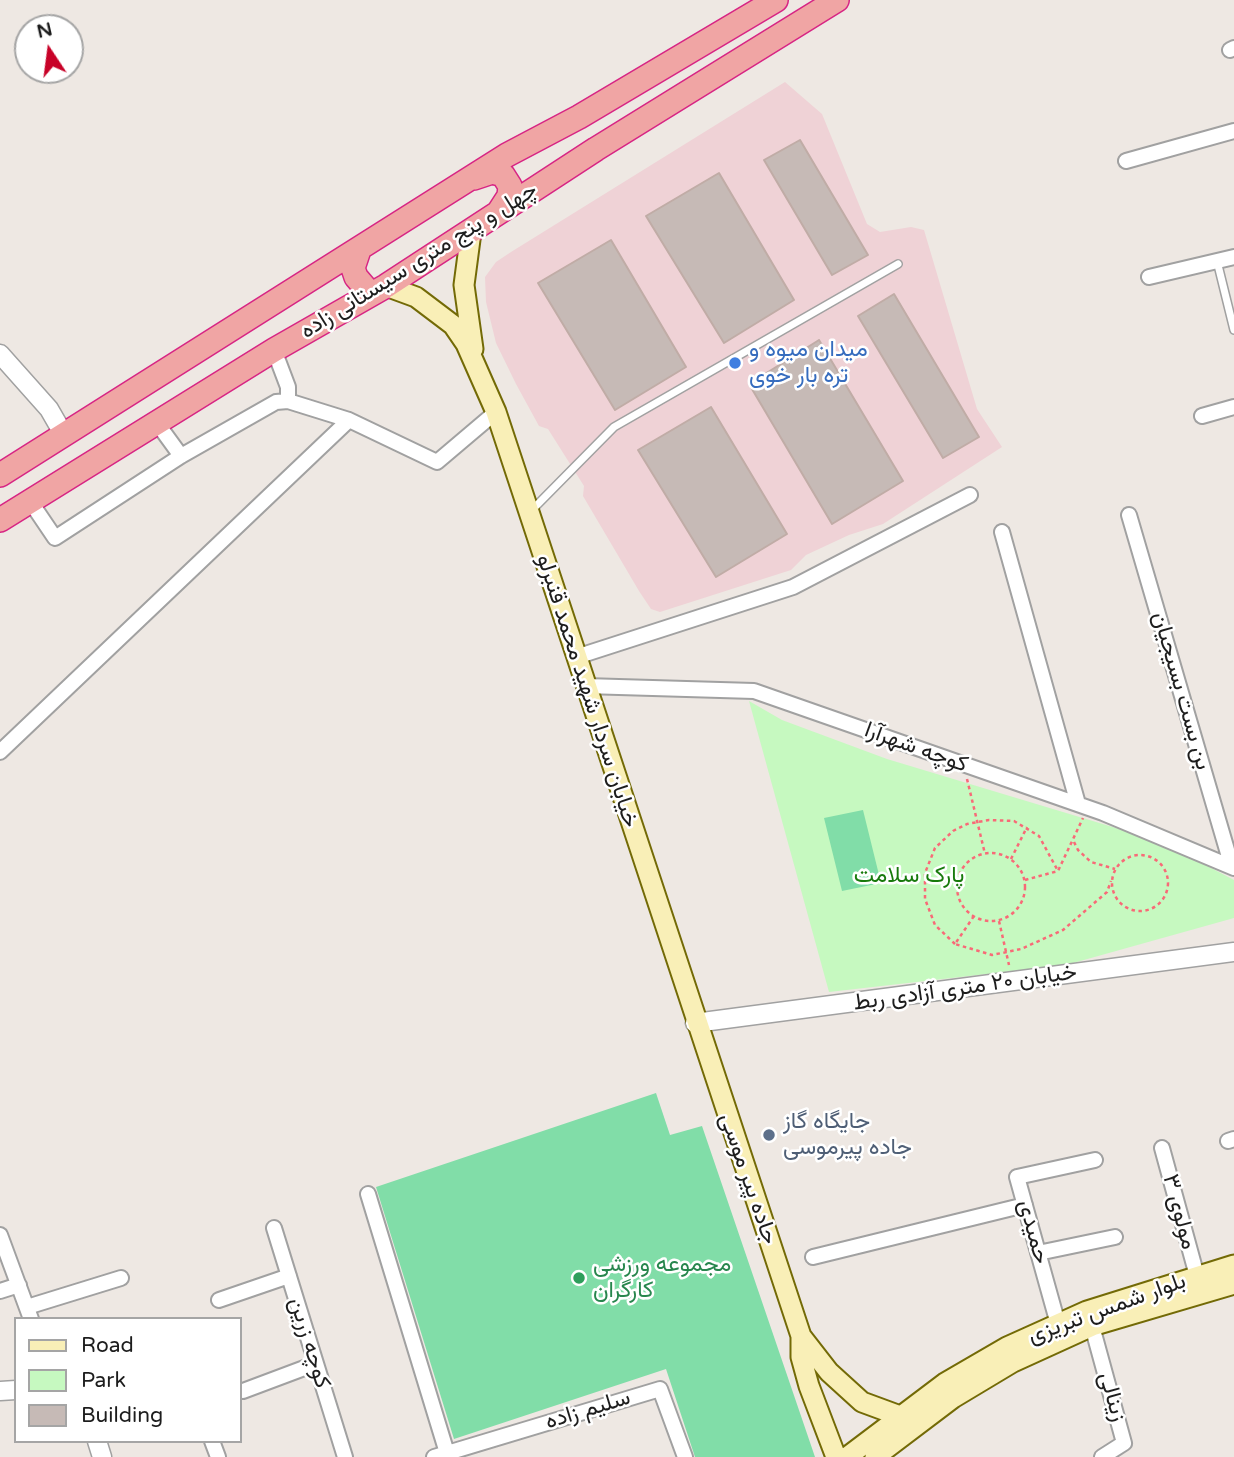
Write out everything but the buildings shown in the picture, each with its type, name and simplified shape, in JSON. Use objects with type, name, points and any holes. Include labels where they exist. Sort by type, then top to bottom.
[{"type":"highway","name":"چهل و پنج متری سیستانی زاده","points":[[1,473],[468,180],[776,0]]},
{"type":"highway","name":"چهل و پنج متری سیستانی زاده","points":[[0,520],[274,350],[381,289],[596,149],[837,0]]},
{"type":"highway","points":[[468,180],[492,172],[503,175],[510,186],[509,196],[506,205],[496,215]]},
{"type":"highway","points":[[359,250],[353,268],[356,277],[368,291],[381,289]]},
{"type":"main road","points":[[471,232],[464,285],[474,361]]},
{"type":"main road","points":[[381,289],[416,297],[435,309],[453,326],[474,361]]},
{"type":"main road","name":"خیابان سردار شهید محمد قنبرلو","points":[[474,361],[496,412],[695,1023]]},
{"type":"main road","name":"جاده پیر موسی","points":[[695,1023],[801,1336]]},
{"type":"main road","name":"بلوار شمس تبریزی","points":[[847,1457],[945,1383],[1007,1347],[1087,1311],[1234,1265]]},
{"type":"main road","name":"بلوار شمس تبریزی","points":[[884,1454],[953,1398],[1013,1362],[1092,1326],[1234,1284]]},
{"type":"main road","points":[[801,1336],[829,1372],[862,1402],[900,1416]]},
{"type":"main road","points":[[801,1336],[801,1357],[809,1387],[836,1457]]},
{"type":"street","points":[[1126,161],[1234,131]]},
{"type":"street","points":[[1149,277],[1234,257]]},
{"type":"street","points":[[274,350],[288,387],[288,401]]},
{"type":"street","points":[[0,354],[49,409],[64,435]]},
{"type":"street","points":[[30,501],[55,538],[181,456],[276,402],[288,401],[349,420],[437,462],[496,412]]},
{"type":"street","points":[[1202,415],[1234,407]]},
{"type":"street","points":[[0,752],[349,420]]},
{"type":"street","points":[[158,423],[181,456]]},
{"type":"street","points":[[576,657],[793,587],[970,495]]},
{"type":"street","name":"بن بست بسیجیان","points":[[1129,515],[1233,868]]},
{"type":"street","points":[[1002,532],[1082,806]]},
{"type":"street","name":"کوچه شهرآرا","points":[[585,686],[754,691],[1082,806],[1233,868]]},
{"type":"street","name":"خیابان ۲۰ متری آزادی ربط","points":[[695,1023],[1234,951]]},
{"type":"street","name":"مولوی ۳","points":[[1162,1148],[1197,1276]]},
{"type":"street","name":"حمیدی","points":[[1058,1324],[1017,1177],[1095,1160]]},
{"type":"street","points":[[368,1194],[440,1455]]},
{"type":"street","points":[[813,1257],[1025,1205]]},
{"type":"street","name":"کوچه زرین","points":[[274,1228],[345,1457]]},
{"type":"street","points":[[0,1235],[29,1313],[121,1278]]},
{"type":"street","points":[[1038,1253],[1115,1237]]},
{"type":"street","points":[[219,1300],[289,1276]]},
{"type":"street","points":[[0,1291],[19,1286]]},
{"type":"street","name":"زینالی","points":[[1092,1326],[1124,1443],[1102,1457]]},
{"type":"street","points":[[243,1391],[315,1364]]},
{"type":"street","name":"سلیم زاده","points":[[440,1455],[660,1389],[685,1457]]},
{"type":"lane","points":[[1217,261],[1234,330]]},
{"type":"lane","points":[[529,513],[614,427],[898,264]]},
{"type":"path","points":[[964,766],[985,855]]},
{"type":"path","points":[[1025,880],[1058,871],[1074,842],[1082,806]]},
{"type":"path","points":[[1058,871],[1045,845],[1027,827],[1001,820],[977,821],[953,831],[935,848],[925,873],[923,887],[928,910],[935,925],[955,944],[978,953],[1006,953],[1036,944],[1063,930],[1107,892],[1115,869],[1123,862],[1146,855],[1157,860],[1164,868],[1168,888],[1156,906],[1136,911],[1118,900],[1111,881]]},
{"type":"path","points":[[1011,859],[1027,827]]},
{"type":"path","points":[[1074,842],[1078,850],[1091,862],[1115,869]]},
{"type":"path","points":[[985,855],[1011,859],[1025,880],[1025,894],[1018,907],[999,921],[981,920],[960,901],[957,888],[961,871],[971,860],[985,855]]},
{"type":"path","points":[[955,944],[974,916]]},
{"type":"path","points":[[999,921],[1012,982]]},
{"type":"shaded area","name":"میدان میوه و تره بار خوی","points":[[785,82],[822,114],[867,224],[880,232],[911,227],[924,230],[977,409],[1002,447],[883,524],[849,535],[806,555],[791,570],[660,612],[651,609],[639,591],[583,496],[584,486],[548,429],[539,426],[516,384],[496,343],[486,302],[485,277],[496,262],[511,252]]},
{"type":"green space","name":"پارک سلامت","points":[[749,701],[782,720],[887,759],[1116,828],[1177,850],[1234,880],[1234,918],[1066,965],[829,992]]},
{"type":"green space","points":[[863,810],[881,883],[842,891],[824,818]]},
{"type":"green space","name":"مجموعه ورزشی کارگران","points":[[656,1093],[670,1135],[702,1126],[815,1457],[695,1457],[666,1369],[454,1439],[376,1187]]},
{"type":"place","name":"میدان میوه و تره بار خوی","points":[[735,363]]},
{"type":"place","name":"جایگاه گاز جاده پیرموسی","points":[[769,1135]]},
{"type":"place","name":"مجموعه ورزشی کارگران","points":[[579,1278]]}]
